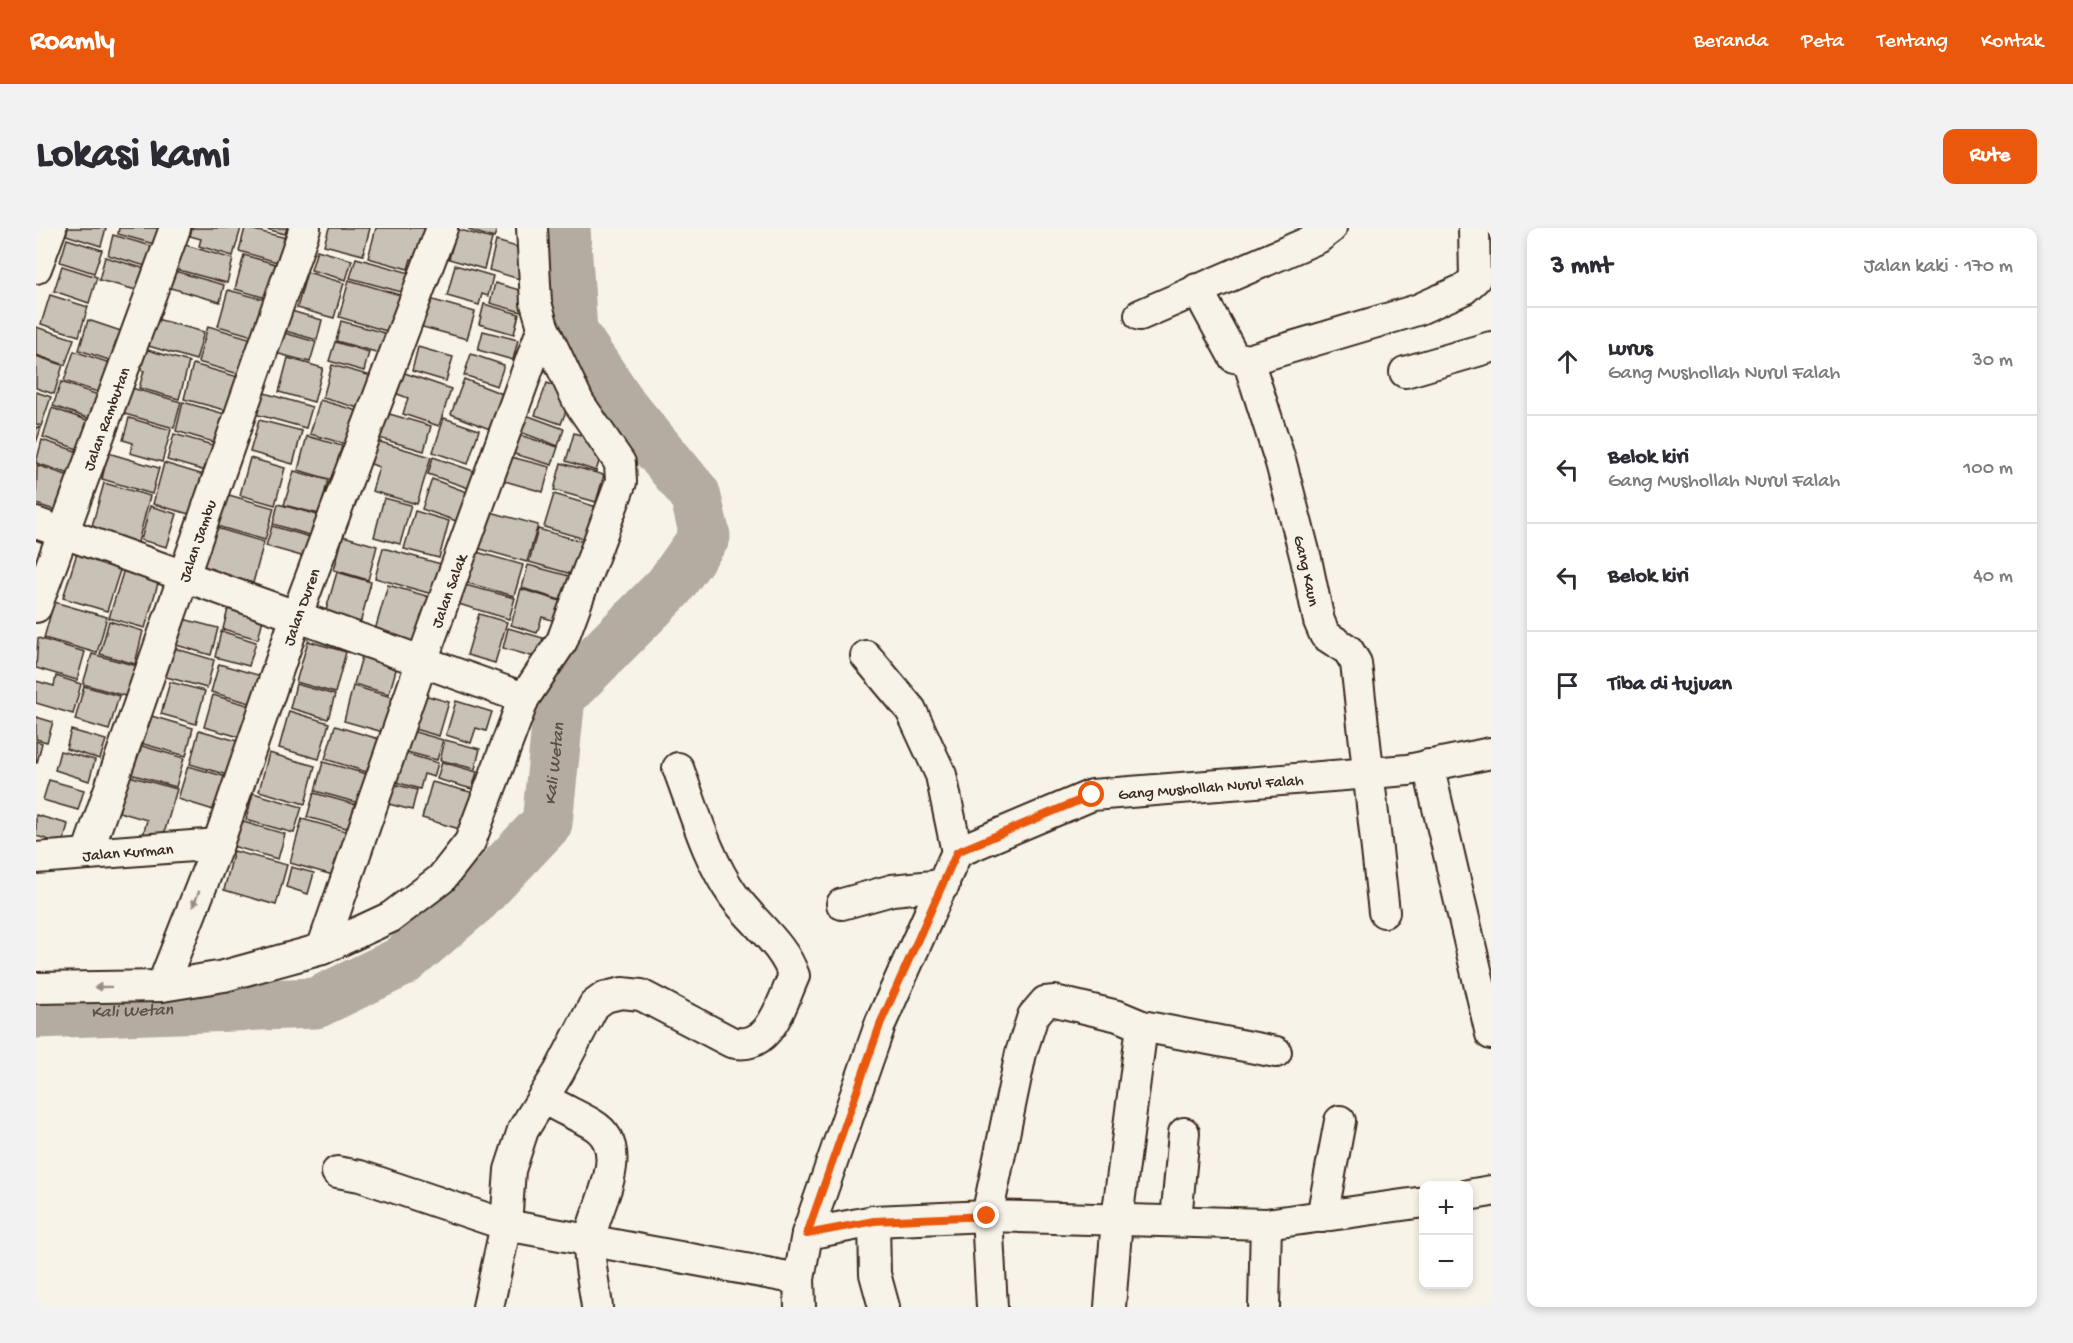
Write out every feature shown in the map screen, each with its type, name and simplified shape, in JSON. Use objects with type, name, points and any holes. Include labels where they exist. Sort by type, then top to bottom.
[{"type":"street","points":[[36,268],[51,228]]},
{"type":"street","name":"Jalan Rambutan","points":[[36,607],[49,528],[175,228]]},
{"type":"street","name":"Jalan Jambu","points":[[87,854],[305,228]]},
{"type":"street","name":"Jalan Duren","points":[[162,986],[218,844],[296,617],[442,228]]},
{"type":"street","points":[[36,988],[162,986],[224,976],[322,949],[391,917],[441,879],[471,842],[524,698],[562,640],[621,482],[620,463],[579,403],[543,327],[537,303],[532,228]]},
{"type":"street","points":[[1140,315],[1318,237],[1331,228]]},
{"type":"street","points":[[1197,289],[1234,357],[1248,360],[1417,310],[1464,289],[1475,279],[1474,228]]},
{"type":"street","name":"Jalan Salak","points":[[322,949],[422,661],[543,327]]},
{"type":"street","points":[[1405,372],[1491,347]]},
{"type":"street","name":"Gang Kaun","points":[[1248,360],[1281,463],[1306,558],[1319,621],[1325,635],[1348,650],[1356,663],[1384,912]]},
{"type":"street","points":[[49,528],[524,698]]},
{"type":"street","points":[[337,1172],[360,1176],[506,1225],[590,1240],[800,1293],[807,1234],[881,1022],[957,852],[941,775],[911,710],[866,656]]},
{"type":"street","name":"Gang Mushollah Nurul Falah","points":[[957,852],[1092,795],[1368,772],[1428,765],[1491,753]]},
{"type":"street","points":[[1428,765],[1491,1034]]},
{"type":"street","points":[[488,1307],[506,1225],[510,1170],[523,1130],[544,1098],[594,1005],[605,997],[622,993],[641,995],[731,1042],[744,1045],[756,1041],[769,1029],[794,976],[789,962],[734,896],[715,864],[678,768]]},
{"type":"street","name":"Jalan Kurman","points":[[36,858],[218,844]]},
{"type":"street","points":[[842,904],[892,890],[944,885]]},
{"type":"street","points":[[992,1307],[987,1216],[1021,1053],[1033,1016],[1045,1002],[1055,1001],[1118,1016],[1142,1026],[1276,1052]]},
{"type":"street","points":[[1110,1307],[1117,1218],[1142,1026]]},
{"type":"street","points":[[544,1098],[594,1125],[608,1140],[613,1151],[609,1178],[590,1240],[597,1307]]},
{"type":"street","points":[[1322,1217],[1340,1121]]},
{"type":"street","points":[[1176,1220],[1184,1133]]},
{"type":"street","points":[[1473,1195],[1491,1191]]},
{"type":"street","points":[[807,1234],[874,1221],[987,1216],[1266,1224],[1419,1203]]},
{"type":"street","points":[[874,1221],[875,1274],[884,1307]]},
{"type":"street","points":[[1264,1307],[1266,1224]]},
{"type":"building","points":[[68,228],[106,228],[101,246],[66,235]]},
{"type":"building","points":[[119,228],[166,228],[161,246],[118,234]]},
{"type":"building","points":[[192,228],[241,228],[233,256],[199,246],[201,239],[190,236]]},
{"type":"building","points":[[245,228],[291,239],[284,264],[239,251]]},
{"type":"building","points":[[263,228],[287,228],[285,234]]},
{"type":"building","points":[[329,228],[370,228],[363,255],[324,245]]},
{"type":"building","points":[[376,228],[434,228],[424,263],[411,259],[408,269],[368,258]]},
{"type":"building","points":[[469,228],[497,228],[494,238],[469,230]]},
{"type":"building","points":[[457,229],[492,239],[484,269],[449,259]]},
{"type":"building","points":[[113,235],[155,247],[149,267],[108,255]]},
{"type":"building","points":[[67,239],[102,250],[94,273],[60,262]]},
{"type":"building","points":[[496,241],[531,251],[523,280],[489,270]]},
{"type":"building","points":[[182,244],[233,259],[227,283],[175,269]]},
{"type":"building","points":[[317,250],[352,260],[346,280],[311,270]]},
{"type":"building","points":[[244,255],[279,265],[270,299],[235,289]]},
{"type":"building","points":[[105,257],[146,269],[140,291],[99,280]]},
{"type":"building","points":[[356,258],[410,273],[405,293],[350,278]]},
{"type":"building","points":[[455,265],[493,276],[488,296],[482,294],[479,305],[447,296]]},
{"type":"building","points":[[62,266],[97,277],[89,303],[54,291]]},
{"type":"building","points":[[171,270],[224,285],[220,302],[167,287]]},
{"type":"building","points":[[307,272],[344,283],[334,318],[297,308]]},
{"type":"building","points":[[349,280],[400,295],[390,332],[339,317]]},
{"type":"building","points":[[495,283],[530,293],[525,313],[490,303]]},
{"type":"building","points":[[228,290],[270,301],[260,338],[218,326]]},
{"type":"building","points":[[50,295],[88,307],[79,336],[41,324]]},
{"type":"building","points":[[426,298],[475,312],[467,339],[419,326]]},
{"type":"building","points":[[484,304],[519,314],[514,334],[479,324]]},
{"type":"building","points":[[288,310],[322,320],[317,340],[282,330]]},
{"type":"building","points":[[153,318],[204,332],[196,360],[145,345]]},
{"type":"building","points":[[88,320],[124,332],[115,362],[79,350]]},
{"type":"building","points":[[341,321],[388,334],[383,354],[336,341]]},
{"type":"building","points":[[208,326],[259,341],[249,377],[198,362]]},
{"type":"building","points":[[36,327],[74,339],[65,365],[36,355]]},
{"type":"building","points":[[483,331],[518,340],[513,360],[478,350]]},
{"type":"building","points":[[281,332],[316,342],[310,362],[275,353]]},
{"type":"building","points":[[335,342],[369,352],[364,371],[329,361]]},
{"type":"building","points":[[418,347],[453,357],[446,381],[412,371]]},
{"type":"building","points":[[141,348],[189,362],[179,399],[139,388],[144,371],[135,368]]},
{"type":"building","points":[[74,351],[113,364],[104,394],[64,381]]},
{"type":"building","points":[[471,354],[504,365],[497,386],[464,375]]},
{"type":"building","points":[[36,356],[63,365],[54,394],[36,388]]},
{"type":"building","points":[[288,358],[323,368],[314,402],[279,392]]},
{"type":"building","points":[[193,364],[245,379],[236,413],[184,399]]},
{"type":"building","points":[[332,365],[375,377],[366,410],[323,398]]},
{"type":"building","points":[[399,371],[451,389],[439,426],[403,414],[408,398],[392,392]]},
{"type":"building","points":[[464,379],[513,398],[500,433],[451,414]]},
{"type":"building","points":[[61,382],[104,397],[96,421],[53,406]]},
{"type":"building","points":[[547,383],[573,393],[561,424],[535,415]]},
{"type":"building","points":[[128,387],[181,402],[174,428],[121,413]]},
{"type":"building","points":[[36,392],[51,397],[41,426],[36,424]]},
{"type":"building","points":[[261,392],[312,407],[306,428],[255,414]]},
{"type":"building","points":[[320,400],[358,411],[349,445],[310,434]]},
{"type":"building","points":[[183,402],[225,414],[217,443],[176,431]]},
{"type":"building","points":[[52,408],[95,423],[86,452],[43,437]]},
{"type":"building","points":[[386,413],[431,426],[424,451],[379,438]]},
{"type":"building","points":[[526,415],[564,429],[558,446],[520,432]]},
{"type":"building","points":[[129,418],[171,430],[162,462],[130,453],[133,443],[123,440]]},
{"type":"building","points":[[444,418],[479,430],[468,464],[433,452]]},
{"type":"building","points":[[259,420],[302,431],[293,464],[250,452]]},
{"type":"building","points":[[36,427],[41,428],[36,443]]},
{"type":"building","points":[[574,433],[605,443],[596,471],[566,461]]},
{"type":"building","points":[[174,434],[216,446],[209,472],[167,460]]},
{"type":"building","points":[[516,434],[558,447],[552,465],[511,453]]},
{"type":"building","points":[[307,436],[342,446],[332,480],[298,470]]},
{"type":"building","points":[[42,440],[82,453],[76,476],[36,463]]},
{"type":"building","points":[[377,441],[431,457],[417,504],[372,491],[379,467],[371,464]]},
{"type":"building","points":[[108,453],[159,468],[152,494],[102,479]]},
{"type":"building","points":[[507,456],[550,467],[543,492],[501,480]]},
{"type":"building","points":[[433,457],[482,474],[477,491],[428,474]]},
{"type":"building","points":[[250,458],[285,468],[275,505],[240,495]]},
{"type":"building","points":[[164,463],[204,475],[193,515],[153,504]]},
{"type":"building","points":[[561,463],[604,475],[596,502],[554,490]]},
{"type":"building","points":[[37,465],[72,477],[61,512],[36,504]]},
{"type":"building","points":[[294,471],[328,480],[319,514],[284,505]]},
{"type":"building","points":[[432,479],[472,494],[462,523],[422,509]]},
{"type":"building","points":[[104,483],[150,496],[137,546],[90,533]]},
{"type":"building","points":[[222,493],[274,508],[265,540],[213,525]]},
{"type":"building","points":[[554,494],[597,507],[588,540],[544,527]]},
{"type":"building","points":[[384,498],[411,505],[400,544],[374,537]]},
{"type":"building","points":[[278,504],[325,517],[319,538],[273,524]]},
{"type":"building","points":[[150,506],[177,514],[167,547],[141,540]]},
{"type":"building","points":[[415,511],[449,521],[439,558],[404,549]]},
{"type":"building","points":[[487,511],[538,525],[527,562],[477,548]]},
{"type":"building","points":[[272,526],[317,539],[312,559],[266,546]]},
{"type":"building","points":[[213,527],[264,542],[253,583],[202,568]]},
{"type":"building","points":[[538,529],[584,542],[575,575],[529,562]]},
{"type":"building","points":[[343,536],[377,546],[368,580],[334,570]]},
{"type":"building","points":[[383,548],[441,564],[432,594],[375,578]]},
{"type":"building","points":[[78,550],[122,564],[107,611],[63,598]]},
{"type":"building","points":[[473,551],[523,565],[514,596],[464,582]]},
{"type":"building","points":[[528,565],[573,577],[566,602],[522,588]]},
{"type":"building","points":[[124,569],[159,580],[145,628],[109,618]]},
{"type":"building","points":[[337,572],[371,582],[359,628],[324,617]]},
{"type":"building","points":[[461,584],[515,598],[509,619],[455,603]]},
{"type":"building","points":[[388,585],[430,597],[416,649],[373,637]]},
{"type":"building","points":[[521,589],[567,603],[562,623],[542,617],[537,633],[511,625]]},
{"type":"building","points":[[54,602],[107,617],[97,653],[44,638]]},
{"type":"building","points":[[228,609],[263,619],[258,639],[223,629]]},
{"type":"building","points":[[479,614],[507,622],[495,663],[467,655]]},
{"type":"building","points":[[183,619],[218,628],[211,655],[176,645]]},
{"type":"building","points":[[109,621],[143,631],[135,664],[100,654]]},
{"type":"building","points":[[508,628],[543,638],[538,658],[503,648]]},
{"type":"building","points":[[221,631],[256,642],[249,666],[215,657]]},
{"type":"building","points":[[38,638],[85,652],[77,680],[36,668]]},
{"type":"building","points":[[308,641],[346,652],[335,693],[296,682]]},
{"type":"building","points":[[167,646],[214,660],[207,688],[159,675]]},
{"type":"building","points":[[363,653],[398,663],[389,694],[354,684]]},
{"type":"building","points":[[92,654],[141,667],[132,698],[83,684]]},
{"type":"building","points":[[219,664],[265,677],[257,705],[211,692]]},
{"type":"building","points":[[56,676],[81,684],[73,714],[36,703],[36,681],[54,686]]},
{"type":"building","points":[[170,682],[205,691],[196,724],[161,714]]},
{"type":"building","points":[[296,684],[335,695],[328,719],[290,708]]},
{"type":"building","points":[[84,686],[119,696],[109,730],[75,720]]},
{"type":"building","points":[[353,686],[399,699],[390,734],[344,721]]},
{"type":"building","points":[[417,693],[449,702],[439,736],[407,727]]},
{"type":"building","points":[[213,695],[251,706],[243,738],[204,727]]},
{"type":"building","points":[[456,701],[492,712],[486,731],[476,728],[471,743],[446,735]]},
{"type":"building","points":[[289,711],[329,723],[319,759],[279,748]]},
{"type":"building","points":[[148,715],[193,728],[186,756],[140,743]]},
{"type":"building","points":[[36,717],[53,722],[47,742],[36,739]]},
{"type":"building","points":[[335,726],[386,741],[376,775],[325,759]]},
{"type":"building","points":[[71,730],[106,740],[100,759],[66,749]]},
{"type":"building","points":[[199,730],[244,743],[234,777],[190,764]]},
{"type":"building","points":[[408,730],[443,740],[437,760],[403,751]]},
{"type":"building","points":[[445,740],[480,749],[475,769],[440,760]]},
{"type":"building","points":[[36,741],[42,743],[37,763],[36,763]]},
{"type":"building","points":[[135,744],[184,758],[176,787],[127,773]]},
{"type":"building","points":[[60,751],[95,760],[89,781],[55,770]]},
{"type":"building","points":[[400,752],[438,763],[434,777],[424,774],[420,789],[392,781]]},
{"type":"building","points":[[269,753],[315,766],[305,804],[259,791]]},
{"type":"building","points":[[323,762],[374,776],[366,805],[315,791]]},
{"type":"building","points":[[442,762],[477,772],[472,789],[437,779]]},
{"type":"building","points":[[188,766],[230,778],[220,812],[178,799]]},
{"type":"building","points":[[129,776],[177,789],[161,844],[142,839],[147,820],[119,812]]},
{"type":"building","points":[[49,780],[84,790],[78,810],[43,800]]},
{"type":"building","points":[[382,781],[417,790],[412,810],[377,801]]},
{"type":"building","points":[[432,782],[474,793],[463,830],[422,818]]},
{"type":"building","points":[[253,793],[302,807],[294,833],[246,820]]},
{"type":"building","points":[[314,793],[357,805],[350,829],[307,817]]},
{"type":"building","points":[[36,815],[68,824],[63,844],[36,836]]},
{"type":"building","points":[[302,819],[346,831],[333,875],[290,863]]},
{"type":"building","points":[[240,821],[285,834],[278,859],[232,846]]},
{"type":"building","points":[[234,851],[287,865],[276,905],[224,890]]},
{"type":"building","points":[[291,867],[314,873],[308,894],[286,887]]},
{"type":"waterway","name":"Kali Wetan","points":[[36,1013],[316,1003],[401,962],[477,897],[547,823],[560,697],[669,587],[705,536],[695,494],[623,407],[572,332],[565,228]]},
{"type":"route","points":[[987,1216],[874,1221],[807,1234],[881,1022],[957,852],[1092,795]]}]
